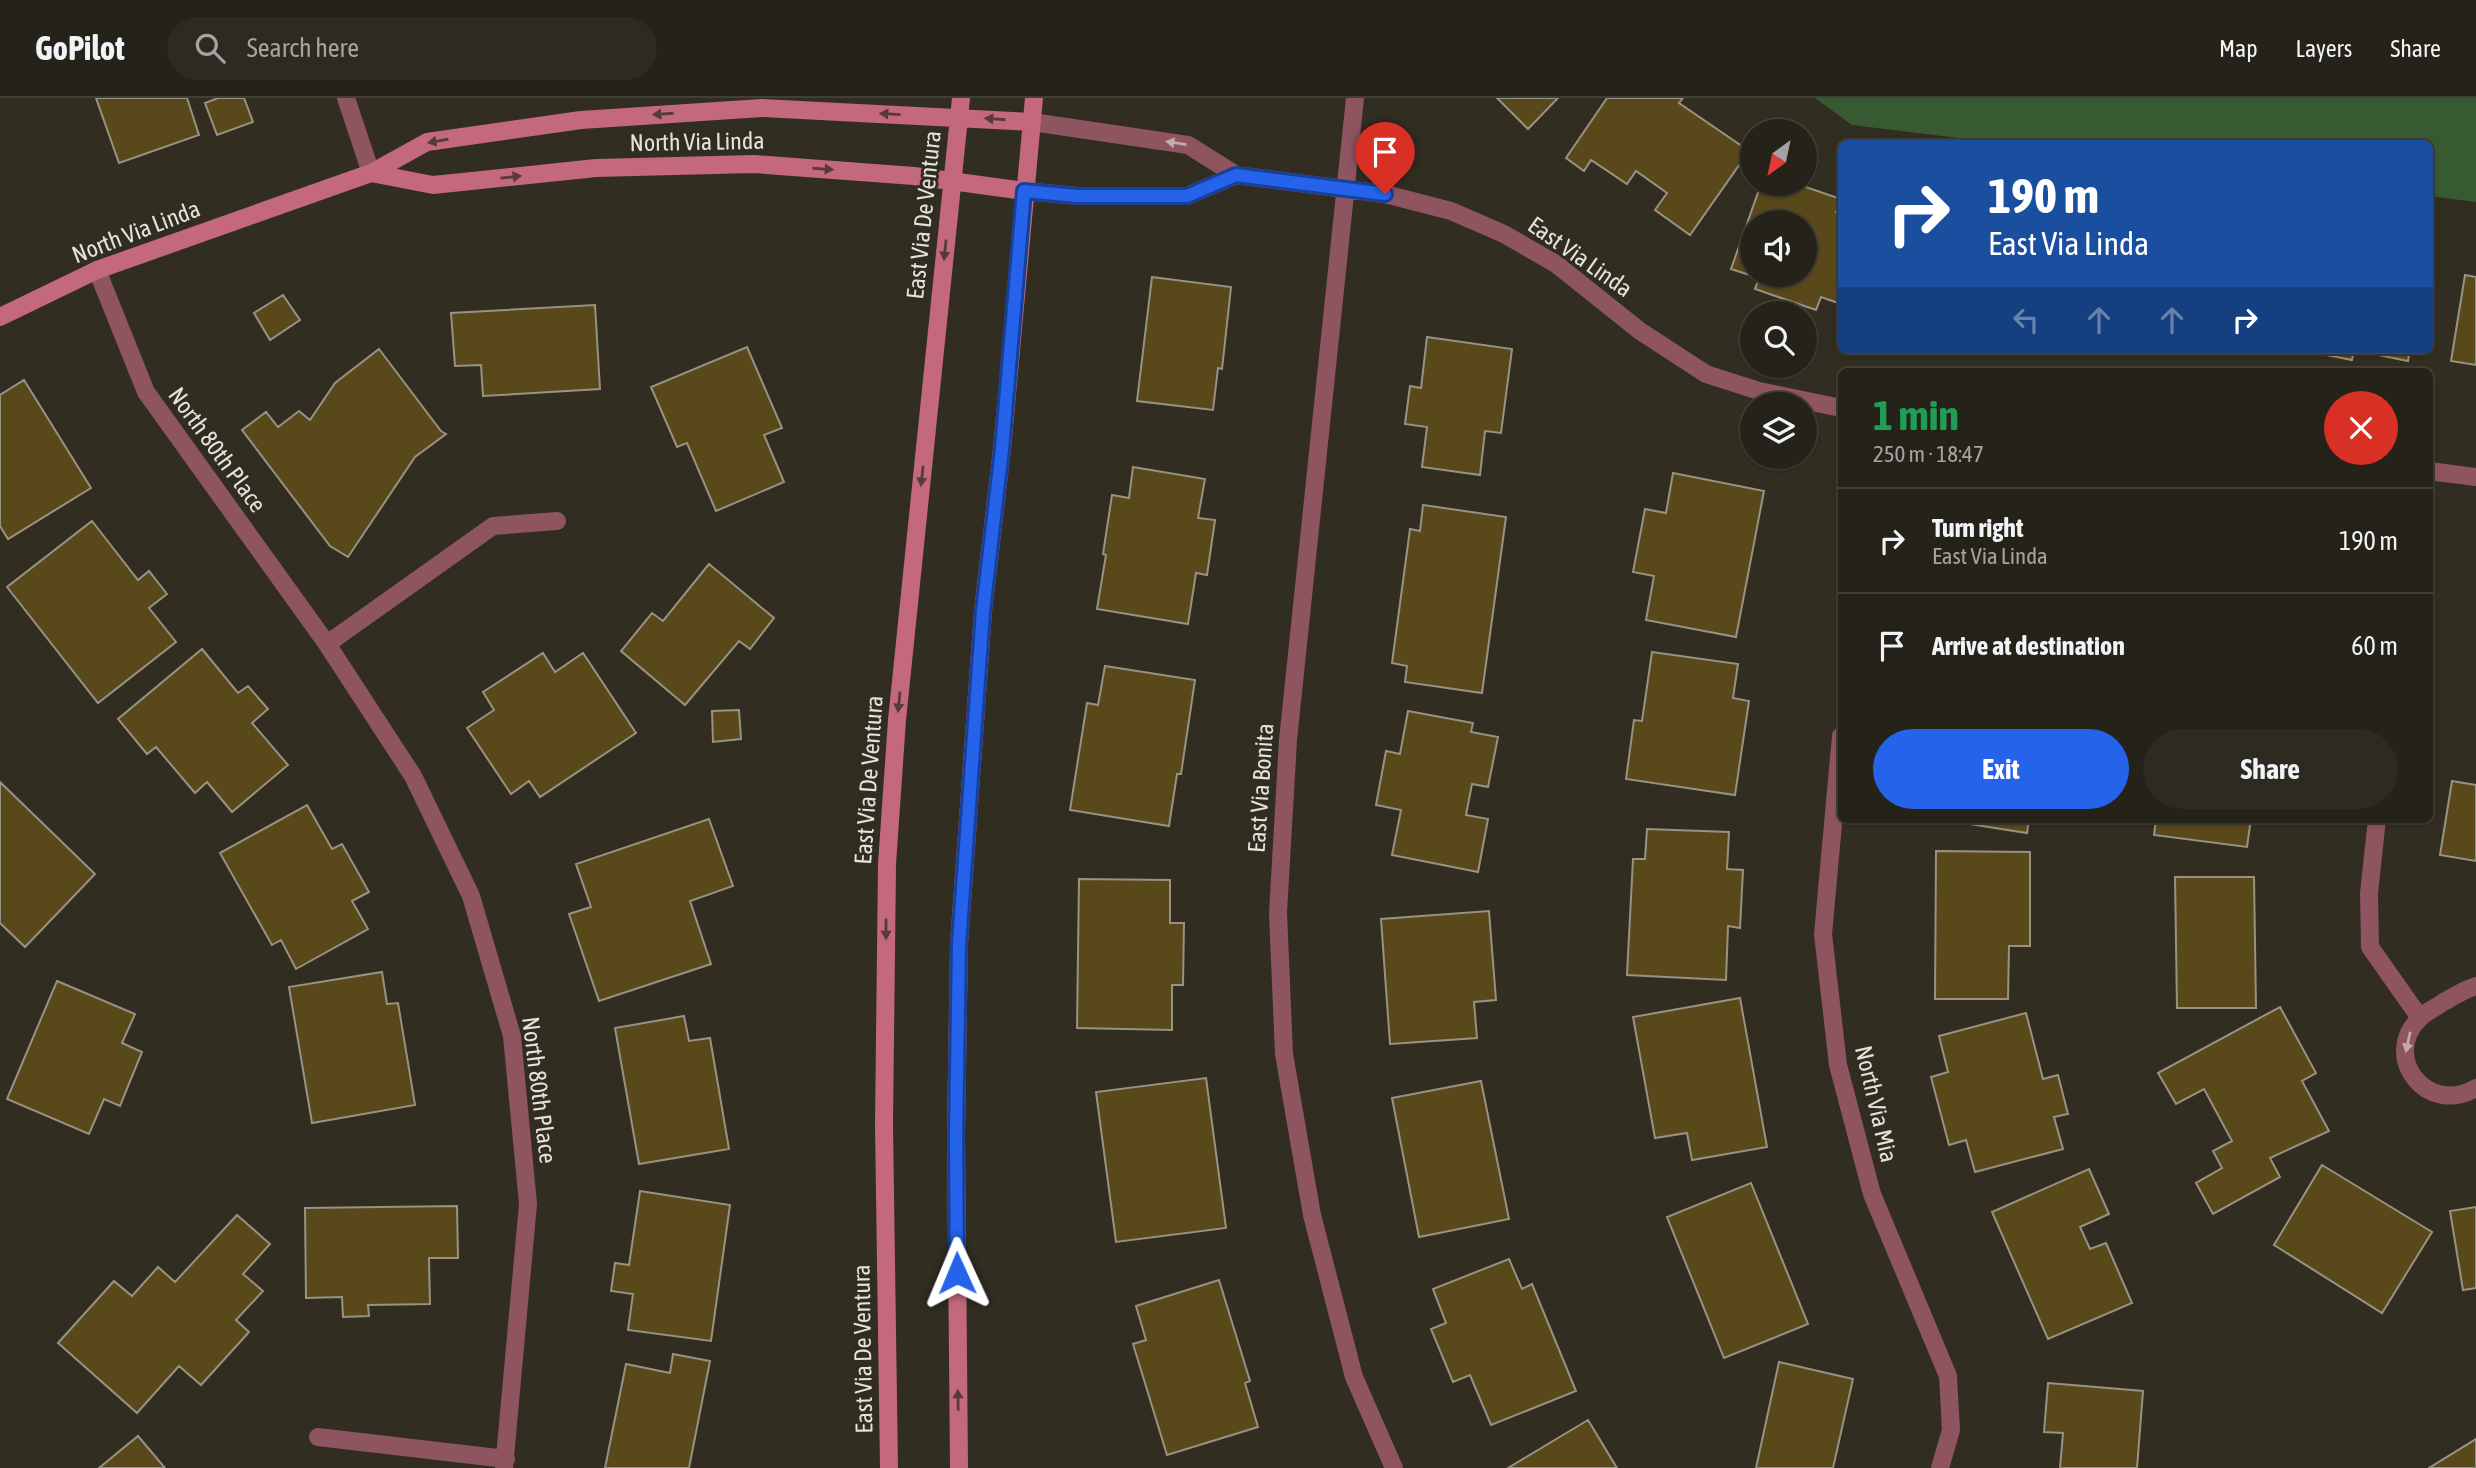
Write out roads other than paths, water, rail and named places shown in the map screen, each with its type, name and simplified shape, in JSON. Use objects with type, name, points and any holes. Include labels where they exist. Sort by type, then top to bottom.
[{"type":"main road","name":"East Via De Ventura","points":[[889,1468],[884,1125],[887,864],[897,720],[961,98]]},
{"type":"main road","points":[[959,1468],[956,1135],[959,944],[983,611],[1002,449],[1034,98]]},
{"type":"main road","name":"North Via Linda","points":[[0,317],[97,270],[371,173],[427,142],[581,120],[762,107],[1032,122]]},
{"type":"main road","name":"North Via Linda","points":[[371,173],[433,185],[596,168],[754,164],[914,176],[1024,191]]},
{"type":"street","points":[[346,98],[371,173]]},
{"type":"street","name":"East Via Bonita","points":[[1355,98],[1289,740],[1278,913],[1284,1054],[1312,1214],[1354,1377],[1394,1468]]},
{"type":"street","name":"East Via Linda","points":[[1032,122],[1188,145],[1236,175],[1385,194],[1451,211],[1504,234],[1556,264],[1640,331],[1706,374],[1759,391],[1838,407]]},
{"type":"street","name":"East Via Linda","points":[[1024,191],[1077,196],[1187,196],[1236,175]]},
{"type":"street","name":"North 80th Place","points":[[97,270],[146,392],[327,644],[412,776],[471,896],[512,1036],[528,1204],[505,1464],[318,1437]]},
{"type":"street","points":[[2433,472],[2476,477]]},
{"type":"street","points":[[327,644],[493,526],[557,521]]},
{"type":"street","name":"North Via Mia","points":[[1838,769],[1823,934],[1838,1065],[1872,1194],[1948,1376],[1951,1430],[1940,1468]]},
{"type":"street","points":[[2376,823],[2369,893],[2370,947],[2420,1018]]},
{"type":"street","points":[[2476,986],[2465,989],[2420,1018],[2411,1029],[2406,1042],[2410,1073],[2420,1085],[2434,1094],[2449,1097],[2465,1095],[2476,1088]]}]
